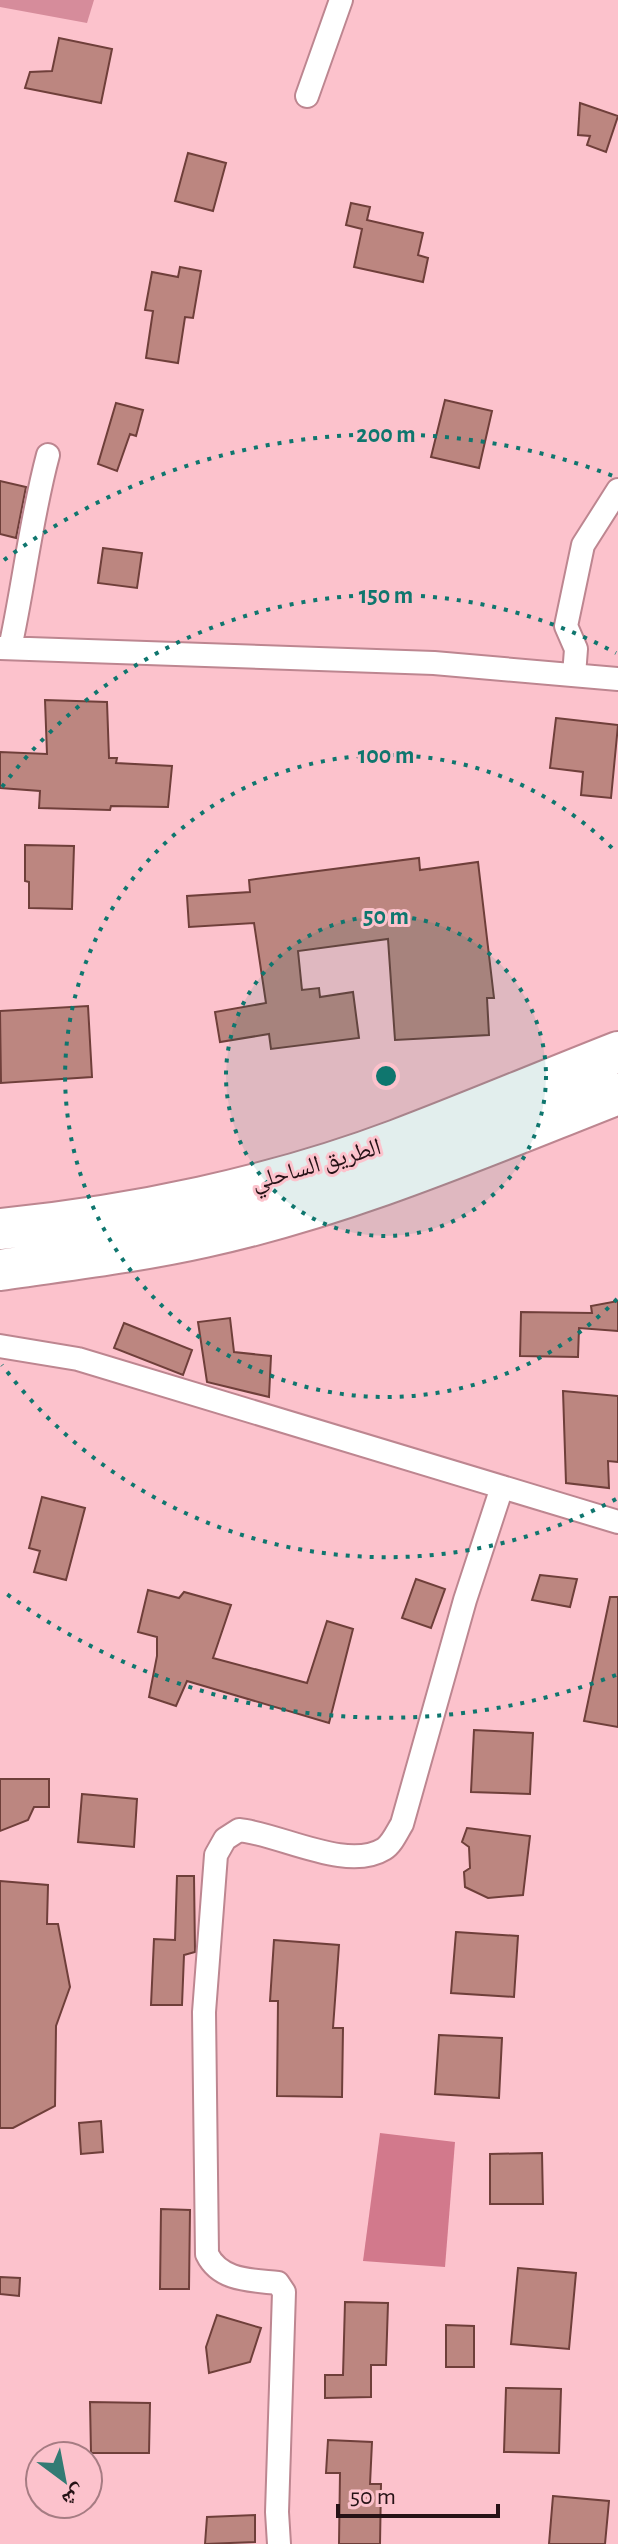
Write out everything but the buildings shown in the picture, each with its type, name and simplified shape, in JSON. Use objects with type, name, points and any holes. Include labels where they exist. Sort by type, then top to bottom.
[{"type":"highway","name":"الطريق الساحلي","points":[[0,1229],[155,1206],[265,1180],[395,1141],[618,1052]]},
{"type":"highway","name":"الطريق الساحلي","points":[[0,1270],[206,1237],[334,1201],[452,1160],[618,1094]]},
{"type":"street","points":[[307,96],[341,0]]},
{"type":"street","points":[[48,455],[35,506],[23,590],[5,648],[434,663],[618,679]]},
{"type":"street","points":[[574,675],[576,649],[566,626],[583,545],[618,490]]},
{"type":"street","points":[[0,1346],[78,1359],[618,1522]]},
{"type":"street","points":[[279,2544],[284,2292],[278,2283],[229,2276],[213,2267],[207,2254],[209,2165],[204,2012],[216,1855],[225,1839],[239,1830],[261,1832],[330,1854],[368,1857],[388,1848],[402,1824],[465,1600],[502,1487]]},
{"type":"shaded area","points":[[0,0],[94,0],[87,23],[0,7]]},
{"type":"shaded area","points":[[380,2133],[455,2142],[445,2267],[363,2261]]}]
